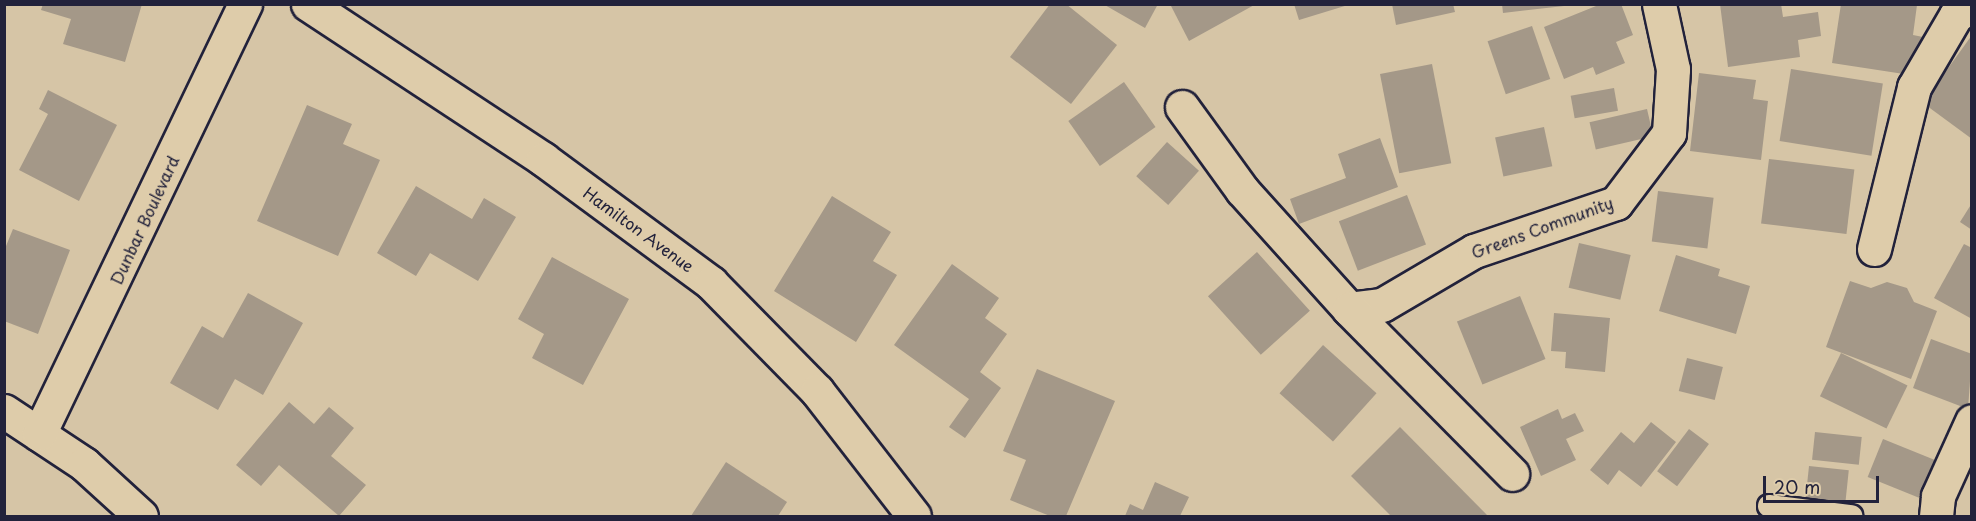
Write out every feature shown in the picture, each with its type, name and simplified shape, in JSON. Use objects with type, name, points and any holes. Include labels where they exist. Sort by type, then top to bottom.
[{"type":"street","name":"Dunbar Boulevard","points":[[39,434],[245,4]]},
{"type":"street","name":"Hamilton Avenue","points":[[308,4],[543,159],[711,283],[817,391],[914,516]]},
{"type":"street","name":"Greens Community","points":[[1349,309],[1382,305],[1474,251],[1616,203],[1669,133],[1673,69],[1659,4]]},
{"type":"street","points":[[1874,249],[1914,87],[1956,15],[1971,6]]},
{"type":"street","points":[[1182,107],[1242,190],[1349,309],[1512,474]]},
{"type":"street","points":[[4,411],[84,464],[141,516]]},
{"type":"street","points":[[1936,516],[1938,496],[1971,421]]},
{"type":"lane","points":[[1769,506],[1851,516]]},
{"type":"building","points":[[43,4],[142,4],[125,62],[63,44],[71,19],[41,10]]},
{"type":"building","points":[[1050,4],[1066,4],[1117,45],[1071,104],[1010,57]]},
{"type":"building","points":[[1103,4],[1158,4],[1145,28]]},
{"type":"building","points":[[1170,4],[1256,4],[1189,41]]},
{"type":"building","points":[[1294,4],[1348,4],[1348,5],[1299,20]]},
{"type":"building","points":[[1392,4],[1453,4],[1455,12],[1396,25]]},
{"type":"building","points":[[1502,4],[1564,4],[1564,6],[1503,13]]},
{"type":"building","points":[[1601,4],[1621,4],[1633,35],[1616,42],[1625,63],[1596,75],[1593,67],[1564,79],[1544,27]]},
{"type":"building","points":[[1720,4],[1781,4],[1783,17],[1818,12],[1821,36],[1798,40],[1800,57],[1728,67]]},
{"type":"building","points":[[1841,4],[1917,5],[1913,35],[1923,37],[1917,76],[1832,63]]},
{"type":"building","points":[[1532,26],[1550,79],[1506,94],[1488,41]]},
{"type":"building","points":[[1972,35],[1972,139],[1923,103]]},
{"type":"building","points":[[1432,64],[1451,163],[1399,173],[1380,74]]},
{"type":"building","points":[[1791,69],[1883,84],[1871,156],[1780,141]]},
{"type":"building","points":[[1699,73],[1756,80],[1753,99],[1768,101],[1761,160],[1690,151]]},
{"type":"building","points":[[1124,82],[1156,127],[1100,166],[1068,121]]},
{"type":"building","points":[[1614,88],[1618,111],[1575,118],[1571,96]]},
{"type":"building","points":[[48,90],[117,125],[79,201],[19,170],[48,114],[39,109]]},
{"type":"building","points":[[307,105],[352,124],[343,144],[380,160],[338,256],[257,221]]},
{"type":"building","points":[[1647,109],[1653,136],[1596,150],[1590,122]]},
{"type":"building","points":[[1544,127],[1552,166],[1503,177],[1495,137]]},
{"type":"building","points":[[1380,138],[1398,187],[1299,224],[1290,199],[1346,178],[1338,154]]},
{"type":"building","points":[[1167,142],[1199,171],[1168,205],[1136,176]]},
{"type":"building","points":[[1769,159],[1854,169],[1846,234],[1761,224]]},
{"type":"building","points":[[416,186],[472,219],[484,198],[516,217],[478,281],[430,253],[416,276],[377,253]]},
{"type":"building","points":[[1658,191],[1714,198],[1707,248],[1652,242]]},
{"type":"building","points":[[1407,195],[1426,244],[1358,271],[1339,221]]},
{"type":"building","points":[[832,196],[891,232],[873,261],[897,275],[856,342],[774,291]]},
{"type":"building","points":[[1972,203],[1972,230],[1960,222]]},
{"type":"building","points":[[13,229],[70,250],[38,334],[4,321],[4,251]]},
{"type":"building","points":[[1579,243],[1631,255],[1620,300],[1569,288]]},
{"type":"building","points":[[1964,244],[1972,248],[1972,319],[1934,298]]},
{"type":"building","points":[[1257,252],[1310,311],[1261,355],[1208,296]]},
{"type":"building","points":[[1676,255],[1720,269],[1718,276],[1750,286],[1736,334],[1659,311]]},
{"type":"building","points":[[552,257],[629,299],[583,385],[532,358],[544,334],[518,319]]},
{"type":"building","points":[[952,264],[999,298],[985,318],[1007,334],[980,372],[1001,388],[965,438],[949,427],[969,399],[894,345]]},
{"type":"building","points":[[1850,281],[1871,288],[1887,282],[1907,288],[1914,302],[1937,311],[1911,379],[1826,347]]},
{"type":"building","points":[[248,293],[303,323],[263,395],[235,379],[218,410],[170,383],[202,326],[223,338]]},
{"type":"building","points":[[1520,296],[1545,359],[1482,385],[1457,321]]},
{"type":"building","points":[[1554,313],[1610,318],[1605,372],[1565,368],[1566,352],[1551,351]]},
{"type":"building","points":[[1931,339],[1972,354],[1968,409],[1913,388]]},
{"type":"building","points":[[1323,345],[1377,393],[1333,441],[1280,393]]},
{"type":"building","points":[[1841,353],[1908,385],[1886,429],[1820,396]]},
{"type":"building","points":[[1687,358],[1723,367],[1715,400],[1679,391]]},
{"type":"building","points":[[1037,369],[1115,401],[1066,516],[1050,516],[1010,500],[1026,460],[1003,451]]},
{"type":"building","points":[[289,402],[314,424],[329,407],[354,428],[331,456],[366,485],[339,516],[279,465],[261,486],[236,465]]},
{"type":"building","points":[[1558,409],[1562,419],[1575,413],[1584,431],[1566,439],[1576,460],[1541,476],[1520,427]]},
{"type":"building","points":[[1651,422],[1676,442],[1641,487],[1619,470],[1608,485],[1590,470],[1621,432],[1634,443]]},
{"type":"building","points":[[1400,427],[1488,516],[1391,516],[1351,476]]},
{"type":"building","points":[[1689,429],[1709,444],[1677,486],[1657,471]]},
{"type":"building","points":[[1815,432],[1862,437],[1859,465],[1812,460]]},
{"type":"building","points":[[1883,439],[1937,461],[1921,499],[1868,477]]},
{"type":"building","points":[[726,462],[787,502],[778,516],[691,516]]},
{"type":"building","points":[[1809,466],[1849,470],[1845,510],[1805,506]]},
{"type":"building","points":[[1155,482],[1189,497],[1180,516],[1125,516],[1130,504],[1143,510]]}]
